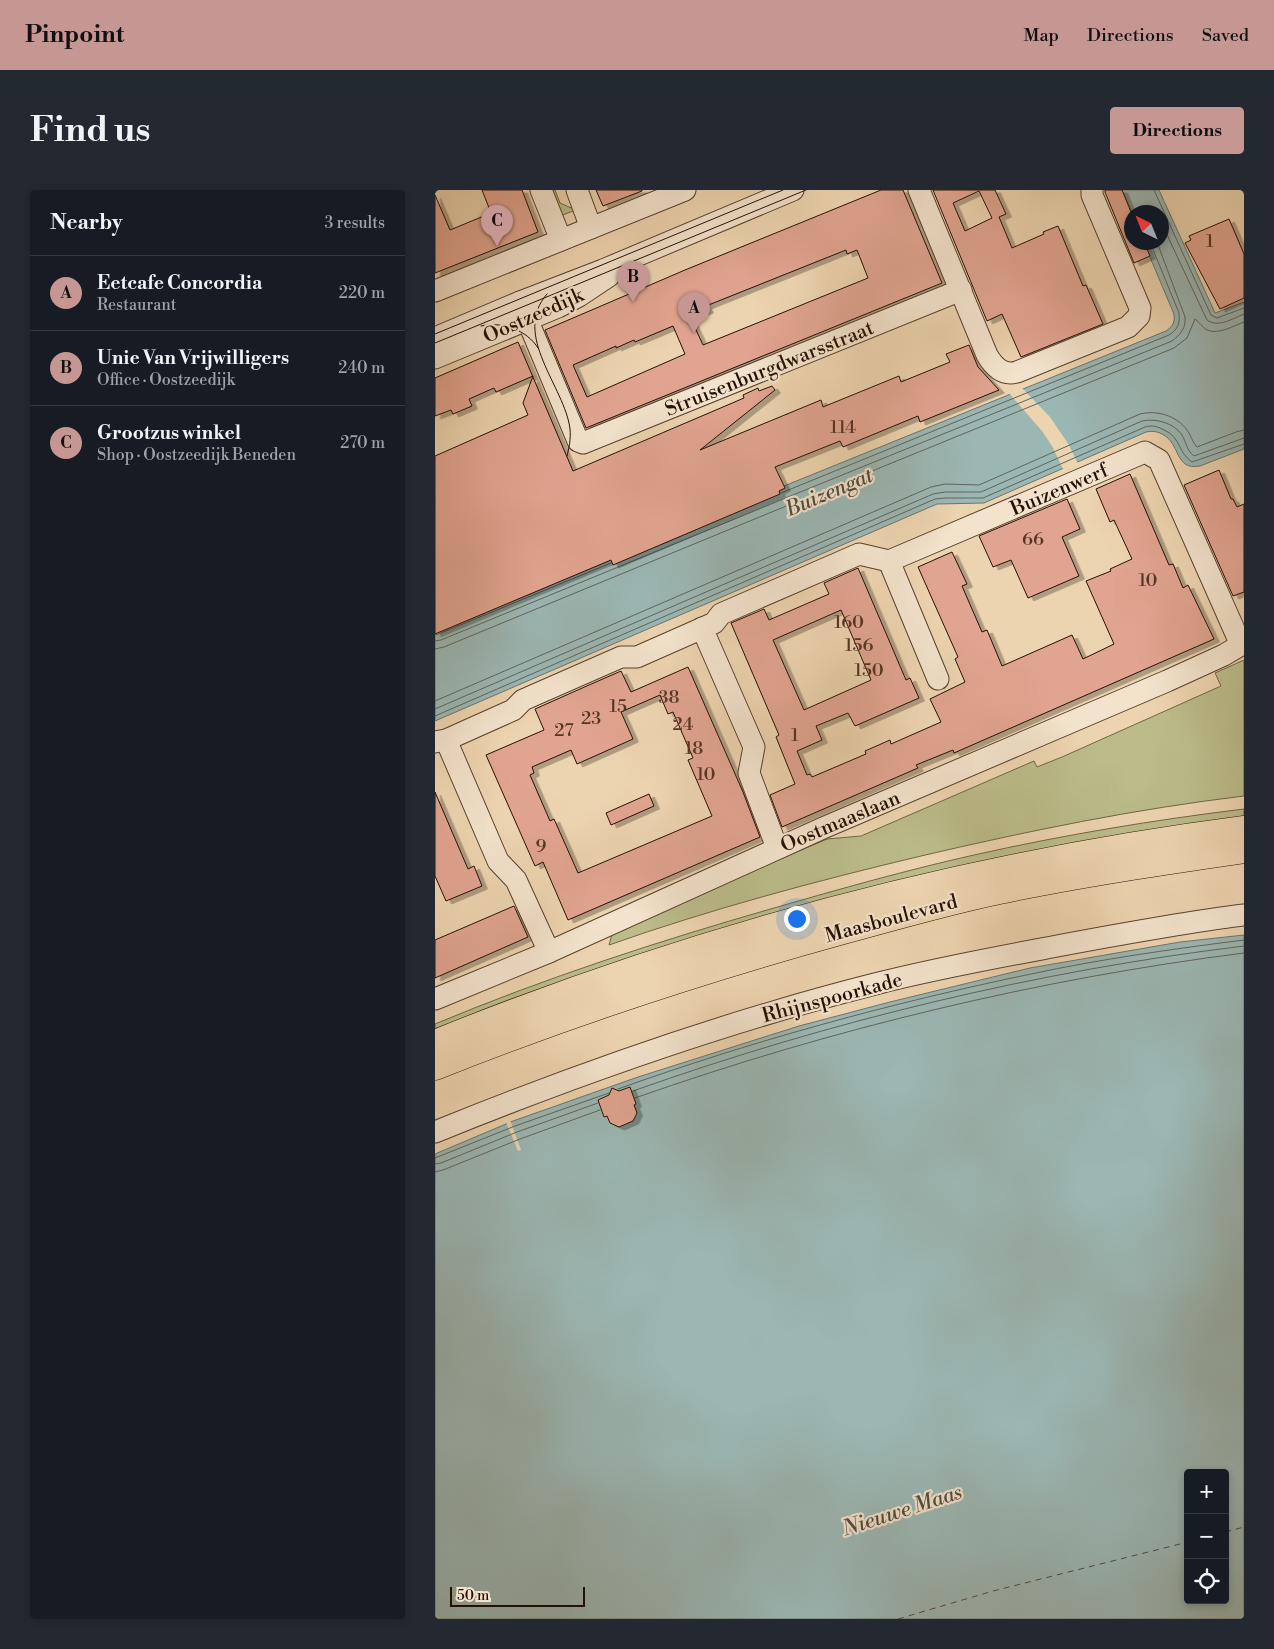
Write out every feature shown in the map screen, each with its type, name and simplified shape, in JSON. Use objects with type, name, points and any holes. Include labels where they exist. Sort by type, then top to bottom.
[{"type":"main road","name":"Maasboulevard","points":[[435,1044],[503,1017],[667,960],[819,915],[991,872],[1131,846],[1244,830]]},
{"type":"main road","name":"Maasboulevard","points":[[435,1066],[511,1036],[631,994],[756,955],[902,914],[997,891],[1067,877],[1158,861],[1244,849]]},
{"type":"street","points":[[541,190],[561,240]]},
{"type":"street","points":[[577,190],[591,228]]},
{"type":"street","points":[[435,291],[685,190]]},
{"type":"street","name":"Oostzeedijk","points":[[435,338],[524,310],[558,307],[605,280],[623,261],[793,190]]},
{"type":"street","points":[[919,190],[987,355],[995,366],[1006,373],[1017,372],[1133,324],[1139,316],[1140,308],[1092,195],[1092,190]]},
{"type":"street","name":"Struisenburgdwarsstraat","points":[[524,310],[579,440],[583,443],[961,290]]},
{"type":"street","name":"Oostzeedijk","points":[[435,358],[524,310]]},
{"type":"street","name":"Buizenwerf","points":[[889,561],[1145,452],[1159,460],[1243,644]]},
{"type":"street","points":[[549,952],[516,880],[497,861],[441,741],[513,710],[523,700],[621,657],[637,657],[714,622],[721,614],[859,554],[889,561],[938,679]]},
{"type":"street","points":[[702,628],[754,747],[749,773],[777,848]]},
{"type":"street","name":"Oostmaaslaan","points":[[435,999],[549,952],[777,848],[1167,681],[1224,655],[1243,644]]},
{"type":"street","name":"Rhijnspoorkade","points":[[435,1132],[607,1065],[719,1029],[874,984],[1055,946],[1244,915]]},
{"type":"green space","points":[[547,190],[555,190],[560,203],[576,210],[557,217]]},
{"type":"green space","points":[[1244,660],[1244,796],[1082,821],[921,856],[764,896],[686,919],[609,945],[612,934],[620,927],[827,839],[861,836],[1034,761],[1037,767],[1062,757],[1221,686],[1215,673]]},
{"type":"green space","points":[[1244,809],[1244,819],[435,1033],[435,1024],[518,991],[603,961],[774,908],[899,873],[1041,841],[1142,823]]},
{"type":"water","points":[[1122,190],[1159,190],[1166,205],[1129,205]]},
{"type":"water","name":"Buizengat","points":[[1169,212],[1215,313],[1244,302],[1244,449],[1200,466],[1192,466],[1182,460],[1168,438],[1158,432],[1146,432],[984,503],[937,504],[435,721],[435,631],[789,484],[1166,331],[1174,322],[1174,314],[1147,250],[1169,250]]},
{"type":"water","name":"Nieuwe Maas","points":[[1244,935],[1244,1619],[435,1619],[435,1154],[513,1121],[638,1077],[799,1026],[1030,968],[1180,942]]},
{"type":"pier","points":[[1021,387],[1050,417],[1069,445],[1078,464],[1064,471],[1052,446],[1042,431],[1008,392]]},
{"type":"pier","points":[[510,1120],[521,1150],[518,1151],[506,1122]]},
{"type":"building","points":[[482,190],[522,190],[538,232],[435,273],[435,195],[450,230],[491,213]]},
{"type":"building","points":[[596,190],[642,190],[642,191],[603,206]]},
{"type":"building","points":[[881,190],[903,190],[942,283],[586,428],[545,330],[685,270]],"holes":[[[846,250],[847,254],[857,250],[868,278],[703,345],[690,317],[708,310],[706,306]],[[673,326],[685,354],[587,397],[573,365],[616,346],[616,348],[634,340],[635,342]]]},
{"type":"building","points":[[933,190],[995,190],[1006,214],[999,217],[1012,248],[1058,226],[1083,286],[1086,285],[1103,324],[1021,357],[1002,314],[987,321]],"holes":[[[979,191],[992,218],[965,231],[953,203]]]},
{"type":"building","points":[[1105,190],[1122,190],[1128,205],[1124,205],[1124,239]]},
{"type":"building","points":[[1229,219],[1244,254],[1244,298],[1220,309],[1185,243],[1191,240],[1189,236]]},
{"type":"building","points":[[1129,250],[1147,250],[1150,256],[1134,263]]},
{"type":"building","points":[[518,342],[533,376],[496,392],[494,388],[469,399],[472,406],[453,414],[451,410],[435,416],[435,378]]},
{"type":"building","points":[[969,345],[978,367],[999,390],[920,422],[918,416],[843,447],[840,441],[775,467],[785,488],[779,491],[780,494],[613,565],[611,560],[435,634],[435,456],[528,415],[523,403],[533,377],[573,471],[744,398],[743,395],[758,388],[759,391],[772,386],[775,390],[700,450],[821,400],[823,407],[899,376],[901,382],[950,362],[946,354]]},
{"type":"building","points":[[1219,470],[1231,499],[1233,499],[1237,507],[1244,504],[1244,592],[1233,596],[1184,485]]},
{"type":"building","points":[[1130,474],[1169,565],[1173,564],[1183,588],[1188,585],[1214,639],[954,753],[953,750],[916,765],[918,768],[782,827],[770,795],[795,784],[776,737],[779,735],[731,623],[764,609],[769,620],[829,594],[824,583],[858,568],[906,680],[910,678],[919,698],[855,726],[848,713],[816,726],[822,740],[797,751],[807,775],[810,774],[812,777],[866,754],[865,751],[890,740],[891,744],[941,722],[930,699],[965,682],[955,659],[958,657],[918,567],[952,552],[967,584],[962,586],[982,632],[987,630],[1002,666],[1072,635],[1083,659],[1114,644],[1086,581],[1111,571],[1110,569],[1132,559],[1114,520],[1110,522],[1096,489]],"holes":[[[841,610],[871,680],[804,710],[773,640]]]},
{"type":"building","points":[[1067,499],[1080,529],[1062,537],[1079,576],[1028,598],[1011,560],[993,567],[979,536]]},
{"type":"building","points":[[688,667],[743,792],[760,837],[568,920],[543,862],[535,866],[486,755],[544,730],[535,709],[621,671],[631,692]],"holes":[[[660,695],[668,714],[673,712],[693,758],[688,760],[712,816],[578,873],[554,819],[550,821],[530,775],[534,773],[532,767],[571,750],[577,764],[633,739],[621,712]]]},
{"type":"building","points":[[435,792],[468,869],[474,866],[482,886],[446,901],[435,876]]},
{"type":"building","points":[[649,794],[654,806],[611,825],[606,813]]},
{"type":"building","points":[[514,906],[528,937],[435,978],[435,940]]},
{"type":"building","points":[[630,1087],[637,1113],[633,1121],[619,1127],[610,1123],[607,1116],[604,1117],[598,1100],[609,1095],[612,1088],[619,1091]]},
{"type":"ferry route","points":[[1229,1531],[1244,1527]]},
{"type":"ferry route","points":[[898,1619],[993,1591],[1184,1543]]},
{"type":"tram line","points":[[435,334],[783,190]]},
{"type":"tram line","points":[[435,343],[806,190]]},
{"type":"tram line","points":[[547,294],[537,310],[535,326],[537,344],[566,413],[570,429],[570,443],[567,456]]},
{"type":"tram line","points":[[481,326],[497,325],[513,328],[527,336],[538,348]]},
{"type":"place","name":"Grootzus winkel","points":[[497,246]]},
{"type":"place","name":"Unie Van Vrijwilligers","points":[[633,302]]},
{"type":"place","name":"Eetcafe Concordia","points":[[694,333]]}]
